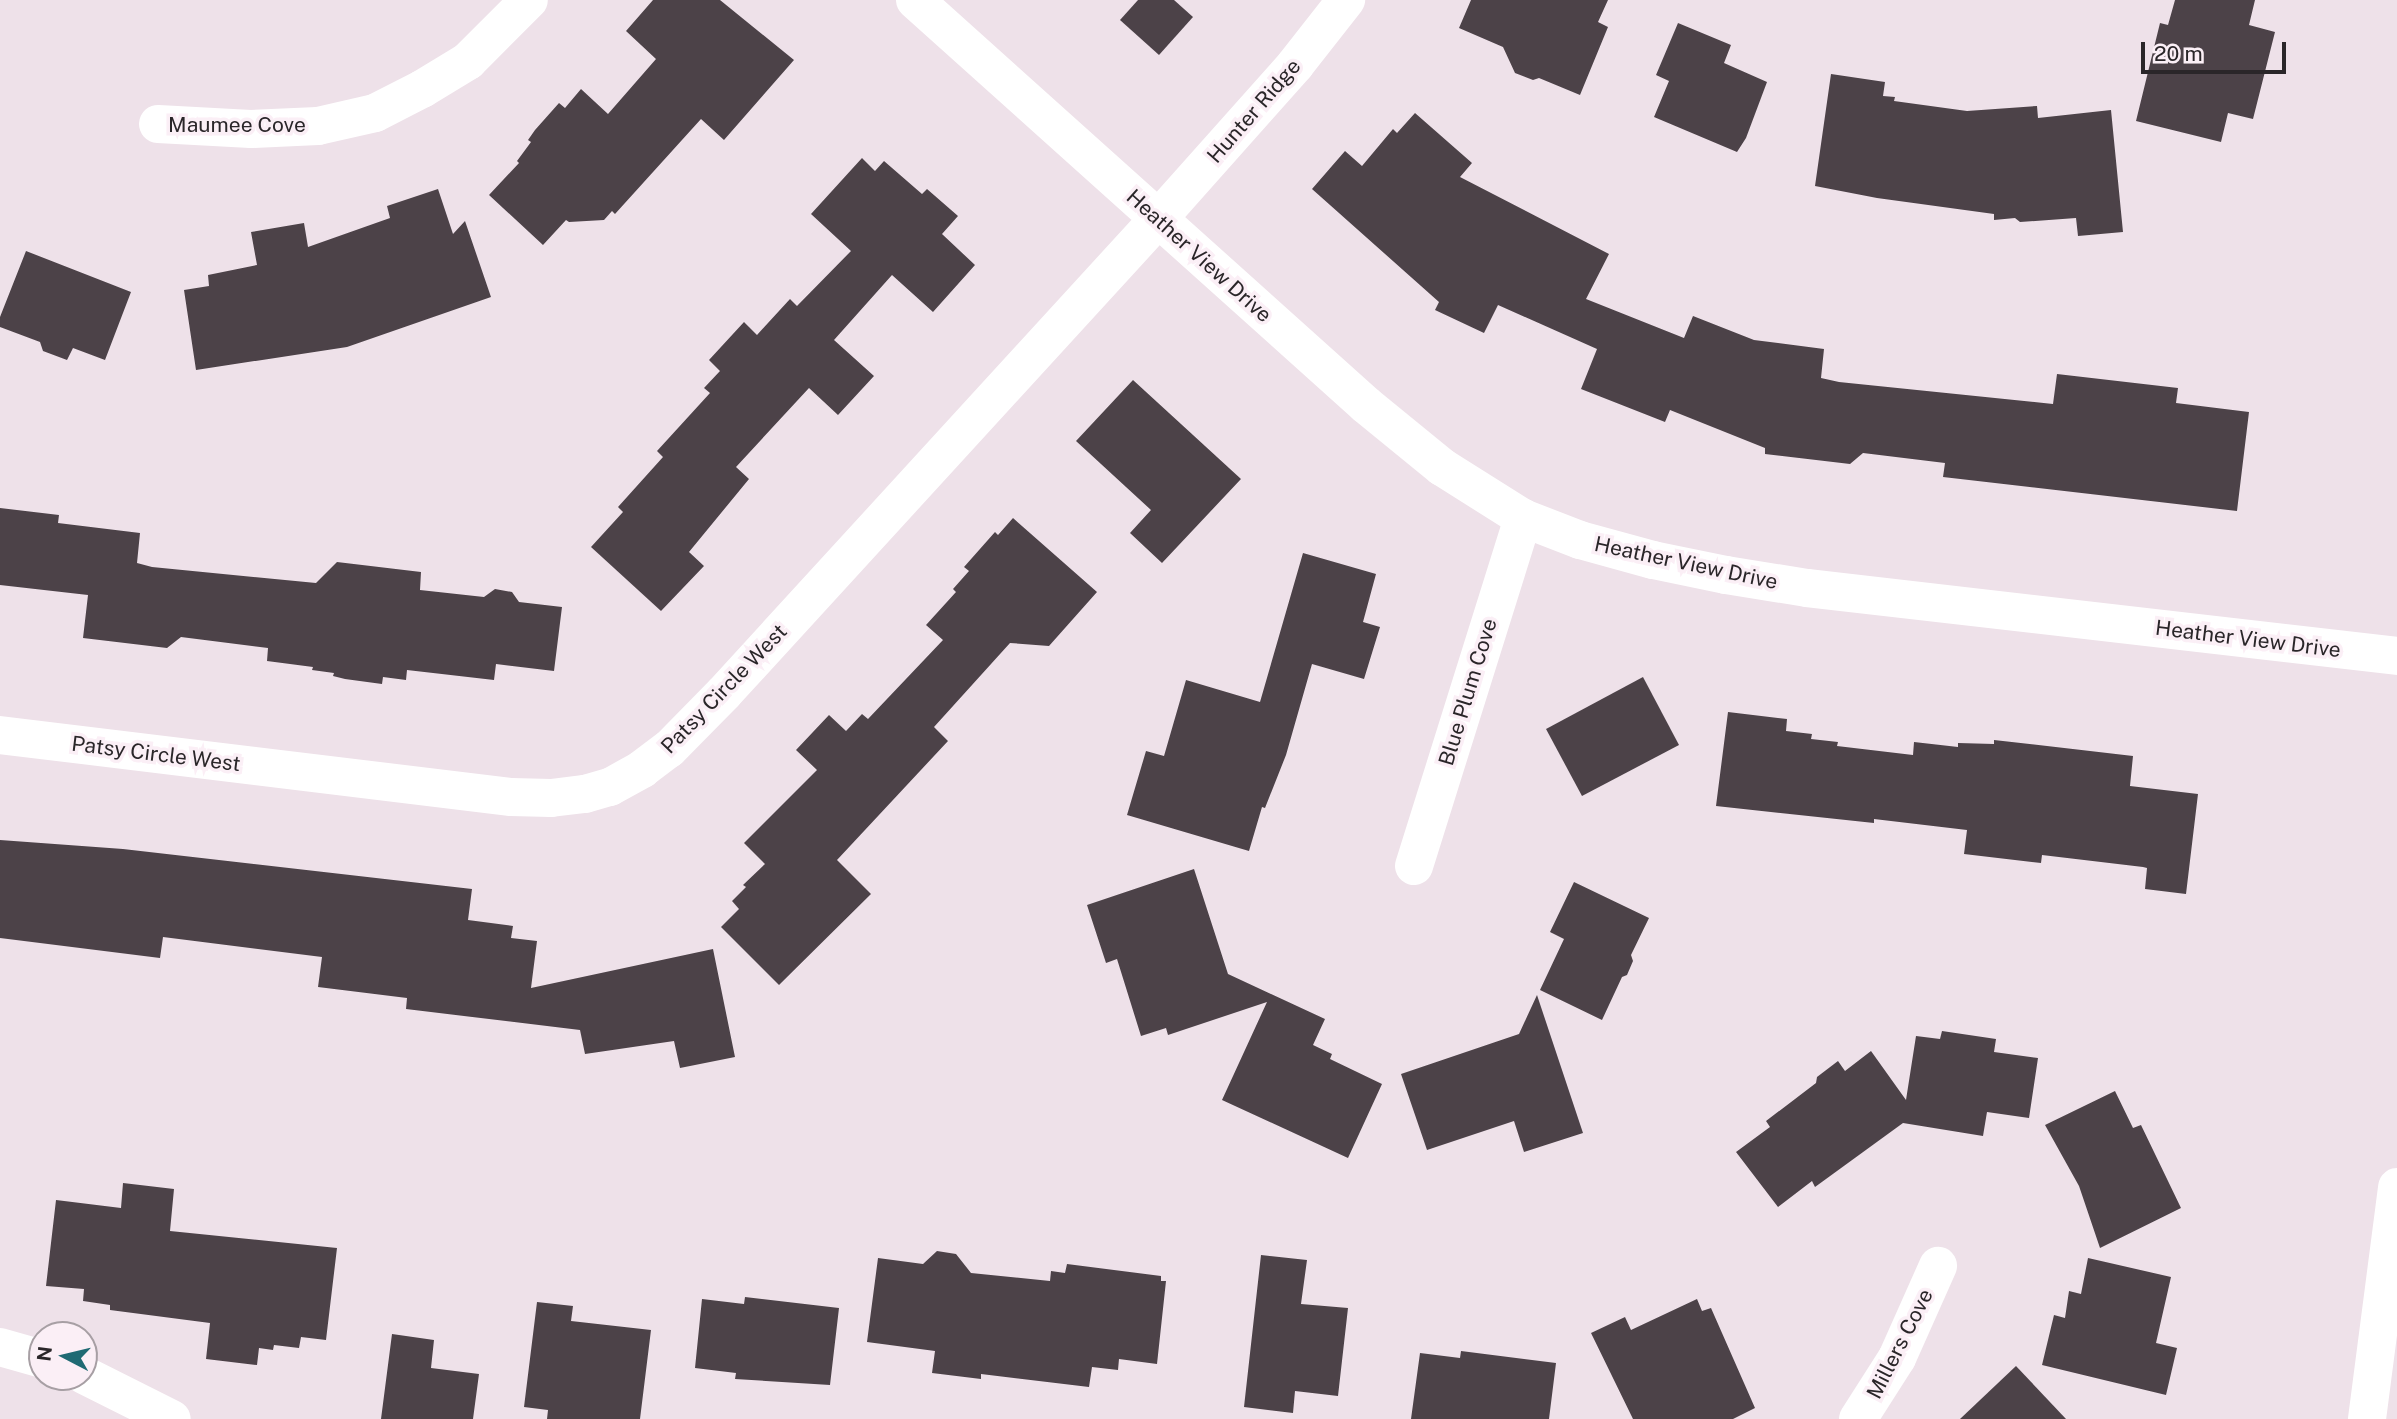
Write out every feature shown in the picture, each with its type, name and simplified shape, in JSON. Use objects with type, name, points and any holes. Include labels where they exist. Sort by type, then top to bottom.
[{"type":"street","name":"Maumee Cove","points":[[158,124],[265,129],[318,125],[375,113],[468,61],[528,0]]},
{"type":"street","name":"Heather View Drive","points":[[915,0],[1366,405],[1442,467],[1523,518],[1580,540],[1653,560],[1753,580],[2397,656]]},
{"type":"street","name":"Hunter Ridge","points":[[1158,219],[1295,65],[1346,0]]},
{"type":"street","name":"Patsy Circle West","points":[[0,735],[511,797],[551,798],[610,787],[642,769],[669,749],[715,702],[1158,219]]},
{"type":"street","name":"Blue Plum Cove","points":[[1414,866],[1523,518]]},
{"type":"street","points":[[2367,1419],[2397,1187]]},
{"type":"street","name":"Millers Cove","points":[[1858,1419],[1897,1358],[1938,1266]]},
{"type":"street","points":[[0,1347],[28,1355]]},
{"type":"street","points":[[98,1382],[173,1419]]},
{"type":"building","points":[[653,0],[720,0],[794,60],[724,140],[701,119],[615,214],[612,211],[604,220],[566,220],[543,245],[489,195],[519,163],[517,161],[531,142],[528,140],[559,103],[565,108],[581,89],[608,114],[656,59],[626,31]]},
{"type":"building","points":[[1138,0],[1174,0],[1193,17],[1159,55],[1120,20]]},
{"type":"building","points":[[1471,0],[1608,0],[1598,22],[1608,27],[1580,95],[1539,78],[1533,80],[1515,73],[1503,47],[1459,28]]},
{"type":"building","points":[[2175,0],[2255,0],[2249,25],[2275,32],[2253,119],[2228,113],[2221,142],[2136,121],[2160,23],[2168,25]]},
{"type":"building","points":[[1678,23],[1731,45],[1724,63],[1767,82],[1746,138],[1737,152],[1654,117],[1669,81],[1656,75]]},
{"type":"building","points":[[1831,74],[1885,82],[1883,96],[1895,97],[1894,101],[1967,111],[2037,106],[2038,118],[2111,110],[2123,232],[2078,236],[2076,218],[2020,222],[2015,218],[1994,220],[1994,214],[1877,198],[1815,186]]},
{"type":"building","points":[[1415,113],[1472,163],[1460,177],[1609,254],[1586,299],[1684,338],[1693,316],[1754,340],[1824,349],[1821,378],[1839,382],[2053,404],[2057,374],[2178,388],[2176,403],[2249,412],[2237,511],[1943,477],[1945,463],[1863,453],[1850,464],[1765,454],[1765,448],[1670,410],[1665,422],[1581,389],[1597,349],[1498,305],[1484,333],[1435,310],[1439,302],[1312,189],[1345,151],[1362,166],[1393,129],[1397,133]]},
{"type":"building","points":[[862,158],[875,171],[884,161],[922,194],[927,189],[958,216],[942,234],[975,265],[933,312],[892,275],[834,340],[874,376],[838,415],[809,388],[736,467],[749,479],[689,552],[704,566],[661,611],[591,547],[623,512],[618,507],[663,457],[657,451],[710,393],[704,388],[720,371],[709,360],[744,322],[757,335],[790,299],[797,306],[851,251],[811,214]]},
{"type":"building","points":[[438,189],[453,234],[465,221],[491,297],[347,347],[196,370],[184,290],[209,286],[208,275],[257,265],[251,232],[304,223],[308,247],[390,218],[387,206]]},
{"type":"building","points":[[26,251],[131,292],[105,360],[73,348],[67,360],[43,351],[40,342],[0,327],[0,317]]},
{"type":"building","points":[[1133,380],[1241,479],[1162,563],[1130,533],[1151,510],[1076,441]]},
{"type":"building","points":[[0,508],[59,515],[58,523],[140,533],[137,563],[152,567],[316,583],[337,562],[421,572],[420,590],[484,597],[495,589],[512,592],[519,602],[562,607],[554,671],[496,664],[494,680],[407,670],[406,680],[383,677],[382,684],[345,679],[333,676],[334,673],[312,670],[313,667],[267,661],[268,648],[181,637],[167,648],[83,638],[88,595],[0,585]]},
{"type":"building","points":[[1013,518],[1097,592],[1049,646],[1010,643],[934,727],[948,741],[837,860],[871,894],[779,985],[721,927],[739,909],[732,901],[746,887],[743,885],[765,864],[744,843],[817,770],[796,750],[829,715],[846,731],[862,714],[868,719],[943,640],[926,625],[956,592],[953,589],[969,571],[964,567],[995,532],[998,535]]},
{"type":"building","points":[[1303,553],[1376,574],[1363,622],[1380,627],[1364,679],[1312,664],[1286,755],[1265,808],[1262,807],[1249,851],[1127,815],[1146,751],[1164,756],[1186,680],[1260,702]]},
{"type":"building","points":[[1643,677],[1679,745],[1582,796],[1546,729]]},
{"type":"building","points":[[1728,712],[1787,719],[1786,731],[1812,734],[1811,739],[1838,742],[1837,746],[1913,755],[1914,742],[1958,747],[1958,743],[1994,744],[1994,740],[2133,756],[2130,786],[2198,794],[2186,894],[2145,889],[2147,868],[2143,867],[2042,855],[2041,863],[1964,854],[1967,830],[1716,806]]},
{"type":"building","points":[[0,840],[123,849],[472,889],[468,920],[513,926],[511,938],[537,941],[531,988],[713,949],[735,1057],[680,1068],[674,1041],[585,1054],[580,1030],[406,1009],[407,998],[318,987],[322,957],[163,937],[160,958],[0,938]]},
{"type":"building","points":[[1194,869],[1228,974],[1325,1019],[1313,1045],[1332,1054],[1330,1059],[1382,1084],[1348,1158],[1222,1100],[1267,1002],[1168,1035],[1166,1028],[1141,1036],[1117,959],[1106,963],[1087,905]]},
{"type":"building","points":[[1574,882],[1649,918],[1631,955],[1633,961],[1627,975],[1622,977],[1602,1020],[1540,990],[1564,939],[1550,932]]},
{"type":"building","points":[[1537,995],[1583,1133],[1524,1152],[1514,1121],[1427,1150],[1401,1074],[1519,1034]]},
{"type":"building","points":[[1942,1031],[1996,1039],[1994,1052],[2038,1058],[2029,1118],[1987,1112],[1983,1136],[1903,1123],[1815,1187],[1812,1181],[1778,1207],[1736,1152],[1770,1127],[1766,1121],[1816,1083],[1817,1077],[1838,1061],[1845,1071],[1871,1051],[1906,1100],[1916,1036],[1940,1039]]},
{"type":"building","points":[[2115,1091],[2133,1128],[2141,1125],[2181,1208],[2100,1248],[2079,1186],[2045,1125]]},
{"type":"building","points":[[123,1183],[174,1189],[170,1231],[337,1248],[326,1340],[301,1337],[299,1348],[274,1345],[273,1350],[259,1348],[257,1365],[206,1359],[210,1323],[110,1310],[110,1305],[83,1301],[84,1289],[46,1286],[56,1200],[121,1208]]},
{"type":"building","points":[[937,1251],[956,1254],[971,1273],[1050,1281],[1051,1271],[1065,1273],[1067,1264],[1161,1276],[1161,1281],[1166,1281],[1157,1364],[1119,1359],[1118,1370],[1092,1367],[1089,1387],[981,1374],[981,1379],[932,1373],[935,1351],[867,1342],[878,1258],[923,1264]]},
{"type":"building","points":[[1261,1255],[1307,1260],[1301,1304],[1348,1308],[1338,1396],[1295,1391],[1293,1413],[1244,1407]]},
{"type":"building","points":[[2088,1258],[2171,1277],[2156,1343],[2177,1348],[2166,1395],[2042,1365],[2054,1315],[2065,1318],[2069,1291],[2081,1294]]},
{"type":"building","points":[[745,1297],[839,1308],[830,1385],[735,1379],[736,1373],[695,1368],[702,1299],[744,1304]]},
{"type":"building","points":[[1697,1299],[1702,1311],[1711,1308],[1755,1408],[1733,1419],[1633,1419],[1591,1333],[1625,1317],[1631,1330]]},
{"type":"building","points":[[537,1302],[573,1306],[571,1321],[651,1330],[640,1419],[547,1419],[548,1410],[524,1407]]},
{"type":"building","points":[[392,1334],[434,1340],[431,1368],[479,1374],[473,1419],[381,1419]]},
{"type":"building","points":[[1461,1351],[1556,1363],[1549,1419],[1411,1419],[1420,1353],[1460,1358]]},
{"type":"building","points":[[2016,1366],[2066,1419],[1960,1419]]}]
